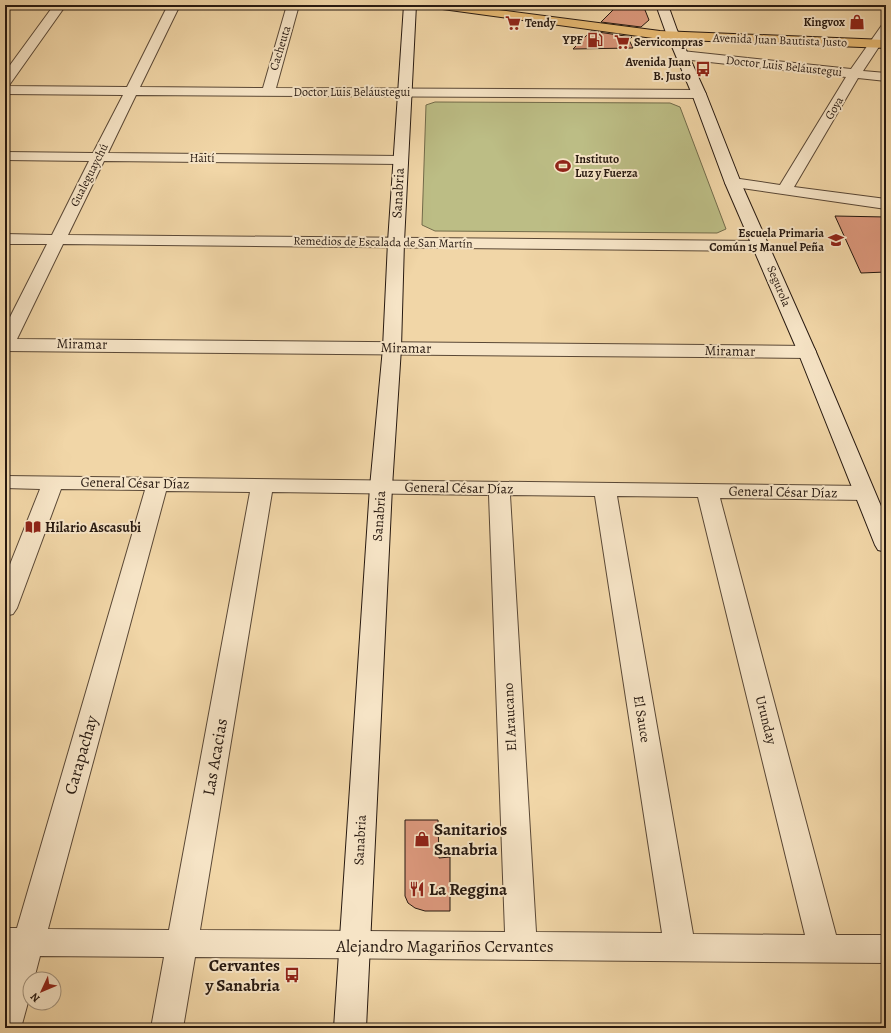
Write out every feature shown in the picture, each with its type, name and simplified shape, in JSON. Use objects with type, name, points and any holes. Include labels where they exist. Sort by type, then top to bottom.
[{"type":"main road","name":"Avenida Juan Bautista Justo","points":[[435,5],[674,36],[883,36]]},
{"type":"main road","points":[[516,5],[652,22],[683,24]]},
{"type":"main road","points":[[870,31],[883,36]]},
{"type":"street","points":[[5,81],[60,5]]},
{"type":"street","name":"Gualeguaychú","points":[[5,344],[174,5]]},
{"type":"street","name":"Cacheuta","points":[[268,92],[293,5]]},
{"type":"street","name":"Sanabria","points":[[350,1028],[361,814],[381,487],[392,348],[400,160],[410,5]]},
{"type":"street","name":"Segurola","points":[[662,5],[682,55],[700,94],[732,183],[807,352],[886,545]]},
{"type":"street","name":"Goya","points":[[784,190],[855,73],[883,36]]},
{"type":"street","name":"Doctor Luis Beláustegui","points":[[682,55],[886,77]]},
{"type":"street","name":"Doctor Luis Beláustegui","points":[[5,90],[700,94]]},
{"type":"street","name":"Haití","points":[[5,156],[400,160]]},
{"type":"street","points":[[732,183],[886,204]]},
{"type":"street","name":"Remedios de Escalada de San Martín","points":[[5,239],[761,246]]},
{"type":"street","name":"Miramar","points":[[5,344],[807,352]]},
{"type":"street","name":"General César Díaz","points":[[5,482],[864,493]]},
{"type":"street","points":[[5,608],[53,482]]},
{"type":"street","name":"Carapachay","points":[[5,1027],[17,942],[157,484]]},
{"type":"street","name":"Las Acacias","points":[[167,1028],[262,485]]},
{"type":"street","name":"El Araucano","points":[[499,488],[521,947]]},
{"type":"street","name":"El Sauce","points":[[605,489],[680,948]]},
{"type":"street","name":"Urunday","points":[[707,491],[824,949]]},
{"type":"street","name":"Alejandro Magariños Cervantes","points":[[17,942],[886,950]]},
{"type":"green space","name":"Instituto Luz y Fuerza","points":[[435,102],[670,103],[680,107],[726,229],[717,233],[435,231],[422,225],[426,105]]},
{"type":"building","points":[[618,5],[643,5],[649,20],[641,27],[601,22]]},
{"type":"building","points":[[591,31],[632,37],[629,40],[633,48],[573,49]]},
{"type":"building","points":[[835,216],[886,217],[886,272],[861,273]]},
{"type":"building","points":[[405,820],[438,820],[439,858],[450,857],[450,911],[425,911],[415,908],[408,903],[405,896]]},
{"type":"place","name":"Kingvox","points":[[857,22]]},
{"type":"place","name":"Tendy","points":[[513,23]]},
{"type":"place","name":"YPF","points":[[595,40]]},
{"type":"place","name":"Servicompras","points":[[622,42]]},
{"type":"place","name":"Avenida Juan B. Justo","points":[[703,69]]},
{"type":"place","name":"Instituto Luz y Fuerza","points":[[563,166]]},
{"type":"place","name":"Escuela Primaria Común 15 Manuel Peña","points":[[836,240]]},
{"type":"place","name":"Hilario Ascasubi","points":[[33,527]]},
{"type":"place","name":"Sanitarios Sanabria","points":[[422,839]]},
{"type":"place","name":"La Reggina","points":[[417,889]]},
{"type":"place","name":"Cervantes y Sanabria","points":[[292,975]]}]
